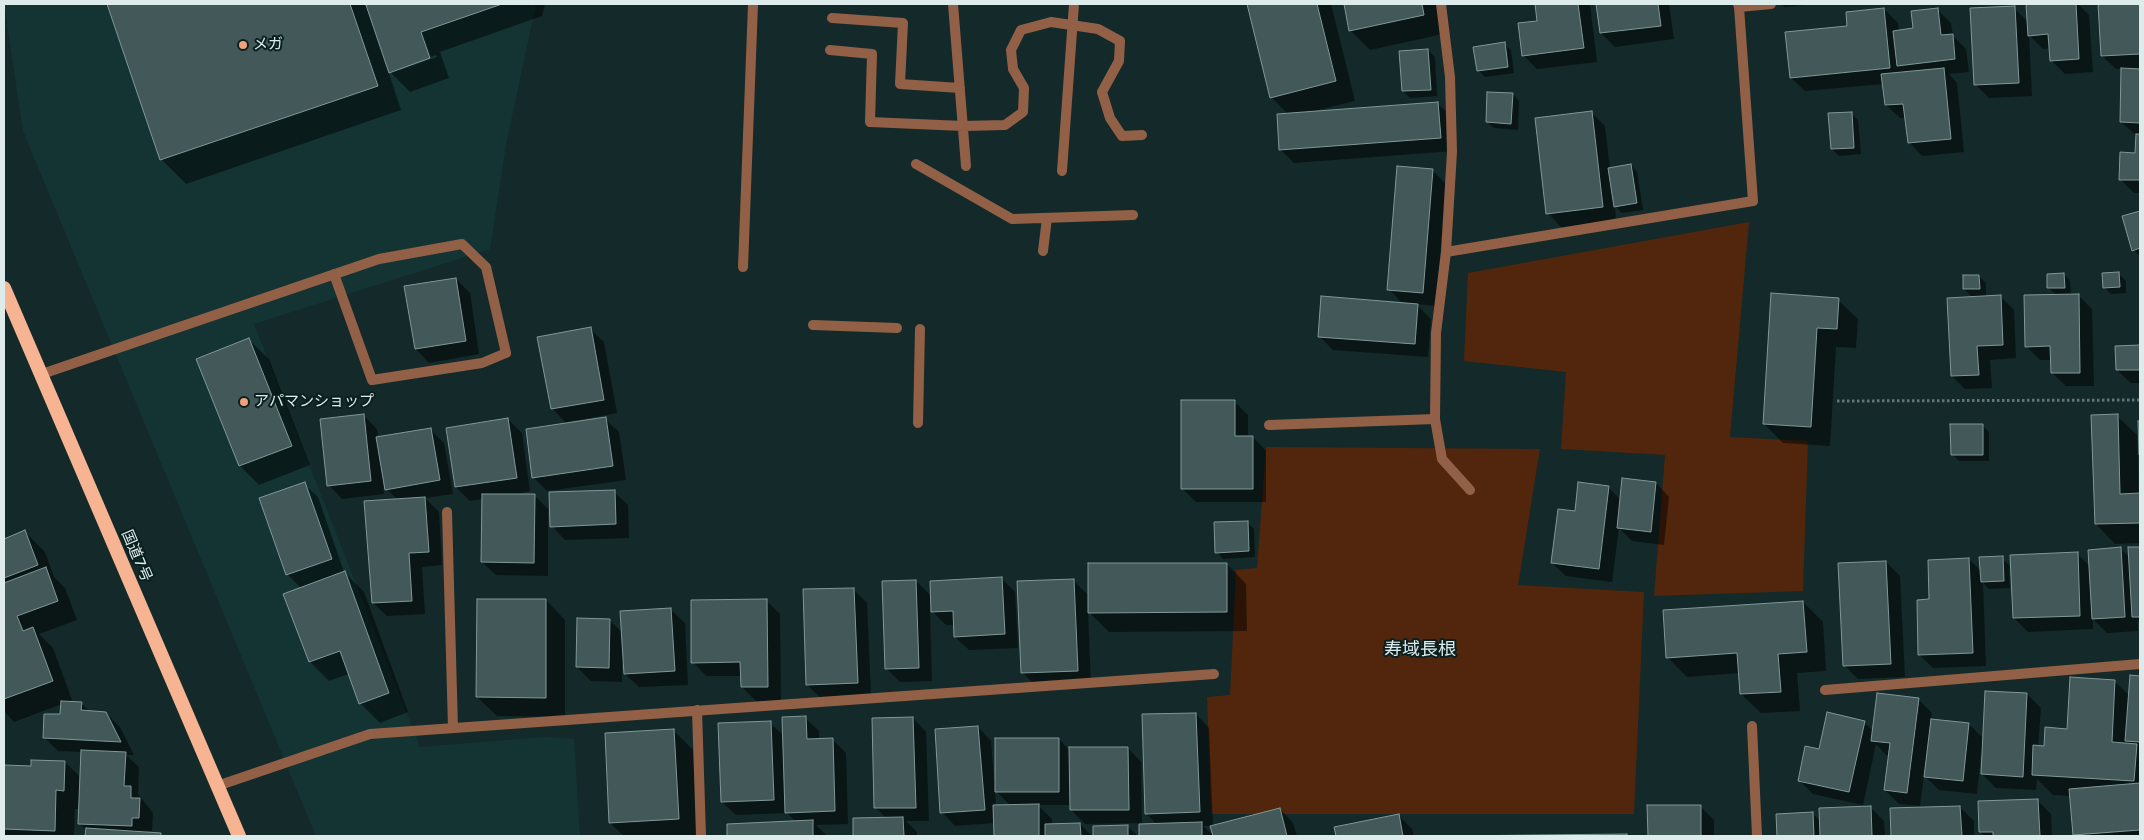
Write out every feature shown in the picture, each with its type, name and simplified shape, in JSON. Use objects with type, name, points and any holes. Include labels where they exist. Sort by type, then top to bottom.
[{"type":"highway","name":"国道7号","points":[[4,288],[239,836]]},
{"type":"street","points":[[743,267],[753,4]]},
{"type":"street","points":[[953,4],[966,166]]},
{"type":"street","points":[[1062,171],[1074,4]]},
{"type":"street","points":[[1440,4],[1450,77],[1452,152],[1446,252],[1436,333],[1435,419],[1442,459],[1470,490]]},
{"type":"street","points":[[1446,252],[1753,201],[1739,5],[1771,4]]},
{"type":"street","points":[[832,18],[903,23],[900,84],[960,88]]},
{"type":"street","points":[[830,50],[872,54],[870,122],[963,126],[1005,125],[1023,112],[1024,88],[1013,69],[1011,50],[1021,30],[1052,22],[1098,29],[1120,41],[1119,61],[1102,92],[1110,118],[1122,136],[1142,135]]},
{"type":"street","points":[[916,164],[1012,219],[1133,216]]},
{"type":"street","points":[[1043,251],[1046,218]]},
{"type":"street","points":[[42,374],[334,274],[379,259],[462,244],[486,267],[506,353],[482,362],[372,380],[334,274]]},
{"type":"street","points":[[813,325],[897,328]]},
{"type":"street","points":[[918,424],[920,329]]},
{"type":"street","points":[[1270,425],[1435,419]]},
{"type":"street","points":[[447,512],[452,728]]},
{"type":"street","points":[[1825,690],[2140,664]]},
{"type":"street","points":[[217,786],[370,734],[1214,674]]},
{"type":"street","points":[[697,710],[700,836]]},
{"type":"street","points":[[1752,726],[1757,836]]},
{"type":"path","points":[[1837,401],[2140,400]]},
{"type":"shaded area","points":[[4,4],[536,4],[506,145],[490,249],[254,324],[420,747],[544,737],[574,739],[580,836],[316,836],[23,131]]},
{"type":"shaded area","points":[[1749,222],[1730,437],[1808,441],[1803,591],[1654,596],[1665,455],[1561,449],[1566,372],[1464,361],[1468,273]]},
{"type":"shaded area","points":[[1266,447],[1540,449],[1518,585],[1644,592],[1634,814],[1211,814],[1207,697],[1230,695],[1236,570],[1257,568]]},
{"type":"building","name":"メガ","points":[[107,4],[350,4],[378,86],[160,160]]},
{"type":"building","points":[[502,4],[421,32],[430,58],[389,73],[366,5]]},
{"type":"building","points":[[1247,4],[1317,4],[1336,81],[1270,98]]},
{"type":"building","points":[[1344,4],[1422,4],[1424,15],[1349,31]]},
{"type":"building","points":[[1535,4],[1578,4],[1584,48],[1522,56],[1518,23],[1537,21]]},
{"type":"building","points":[[1596,4],[1658,4],[1661,26],[1600,33]]},
{"type":"building","points":[[2026,4],[2076,4],[2079,59],[2050,61],[2048,34],[2028,36]]},
{"type":"building","points":[[2098,4],[2140,4],[2140,54],[2101,56]]},
{"type":"building","points":[[2015,6],[2019,83],[1974,85],[1970,8]]},
{"type":"building","points":[[1884,8],[1890,68],[1790,78],[1785,32],[1847,26],[1846,12]]},
{"type":"building","points":[[1938,8],[1941,35],[1953,34],[1955,59],[1897,66],[1893,31],[1913,28],[1911,11]]},
{"type":"building","points":[[1505,42],[1508,67],[1477,71],[1473,47]]},
{"type":"building","points":[[1428,49],[1431,90],[1402,91],[1399,51]]},
{"type":"building","points":[[1944,68],[1951,139],[1908,143],[1903,104],[1885,105],[1881,74]]},
{"type":"building","points":[[2121,68],[2140,69],[2140,123],[2120,122]]},
{"type":"building","points":[[1487,92],[1513,93],[1511,124],[1486,122]]},
{"type":"building","points":[[1438,102],[1441,138],[1279,150],[1277,114]]},
{"type":"building","points":[[1592,111],[1603,207],[1546,214],[1535,118]]},
{"type":"building","points":[[1852,112],[1854,148],[1831,149],[1828,113]]},
{"type":"building","points":[[2136,134],[2140,134],[2140,180],[2119,180],[2120,152],[2135,153]]},
{"type":"building","points":[[1631,164],[1637,203],[1614,207],[1608,168]]},
{"type":"building","points":[[1397,166],[1433,169],[1423,293],[1387,290]]},
{"type":"building","points":[[2140,211],[2140,248],[2132,251],[2122,216]]},
{"type":"building","points":[[2119,272],[2120,287],[2103,288],[2102,273]]},
{"type":"building","points":[[2064,273],[2065,288],[2047,288],[2047,274]]},
{"type":"building","points":[[1963,275],[1979,275],[1980,289],[1963,289]]},
{"type":"building","points":[[456,278],[466,341],[415,349],[404,286]]},
{"type":"building","points":[[1771,293],[1839,298],[1837,329],[1817,328],[1811,427],[1763,424]]},
{"type":"building","points":[[2079,294],[2080,373],[2051,373],[2050,346],[2025,347],[2024,295]]},
{"type":"building","points":[[2001,295],[2003,345],[1977,346],[1979,375],[1951,376],[1947,298]]},
{"type":"building","points":[[1321,296],[1418,304],[1415,344],[1318,337]]},
{"type":"building","points":[[591,327],[604,400],[551,409],[537,337]]},
{"type":"building","name":"アパマンショップ","points":[[249,338],[292,446],[239,466],[196,359]]},
{"type":"building","points":[[2140,345],[2140,370],[2116,370],[2115,346]]},
{"type":"building","points":[[1181,400],[1235,400],[1235,436],[1253,436],[1253,489],[1181,489]]},
{"type":"building","points":[[364,414],[371,481],[327,486],[320,419]]},
{"type":"building","points":[[2118,414],[2120,494],[2140,493],[2140,523],[2095,524],[2091,415]]},
{"type":"building","points":[[606,417],[613,466],[532,478],[526,429]]},
{"type":"building","points":[[508,418],[517,478],[455,487],[446,428]]},
{"type":"building","points":[[2138,421],[2140,421],[2140,455],[2139,455]]},
{"type":"building","points":[[1950,424],[1983,424],[1983,455],[1951,455]]},
{"type":"building","points":[[431,428],[440,480],[385,490],[376,437]]},
{"type":"building","points":[[1622,478],[1656,482],[1651,532],[1617,528]]},
{"type":"building","points":[[305,482],[332,559],[286,575],[259,498]]},
{"type":"building","points":[[1578,482],[1609,486],[1599,569],[1551,563],[1558,509],[1575,511]]},
{"type":"building","points":[[615,490],[616,524],[550,527],[549,492]]},
{"type":"building","points":[[482,494],[535,494],[534,563],[481,562]]},
{"type":"building","points":[[425,497],[429,552],[409,553],[412,601],[372,603],[364,501]]},
{"type":"building","points":[[1248,521],[1249,551],[1215,553],[1214,522]]},
{"type":"building","points":[[25,530],[38,565],[4,578],[4,539]]},
{"type":"building","points":[[2121,547],[2125,617],[2092,619],[2088,550]]},
{"type":"building","points":[[2128,547],[2140,547],[2140,617],[2132,617]]},
{"type":"building","points":[[2078,552],[2080,616],[2013,618],[2010,555]]},
{"type":"building","points":[[2003,556],[2004,581],[1981,582],[1979,557]]},
{"type":"building","points":[[1969,558],[1973,653],[1918,655],[1917,600],[1929,599],[1928,560]]},
{"type":"building","points":[[1886,561],[1891,664],[1843,666],[1838,563]]},
{"type":"building","points":[[1088,563],[1227,563],[1227,612],[1088,613]]},
{"type":"building","points":[[46,567],[58,601],[17,616],[23,631],[33,627],[53,681],[4,699],[4,583]]},
{"type":"building","points":[[345,571],[389,693],[359,704],[340,651],[309,662],[283,594]]},
{"type":"building","points":[[1002,577],[1005,634],[954,637],[953,611],[931,612],[930,581]]},
{"type":"building","points":[[1074,579],[1078,671],[1021,673],[1017,581]]},
{"type":"building","points":[[916,580],[919,668],[885,669],[882,581]]},
{"type":"building","points":[[854,588],[858,683],[806,685],[803,589]]},
{"type":"building","points":[[477,599],[546,599],[546,698],[476,697]]},
{"type":"building","points":[[767,599],[768,687],[741,687],[740,662],[691,663],[691,600]]},
{"type":"building","points":[[1803,601],[1807,652],[1778,654],[1781,692],[1740,694],[1737,653],[1666,658],[1663,610]]},
{"type":"building","points":[[671,608],[675,671],[624,674],[620,611]]},
{"type":"building","points":[[577,618],[610,619],[609,668],[576,667]]},
{"type":"building","points":[[2130,675],[2140,676],[2140,742],[2125,741]]},
{"type":"building","points":[[2070,677],[2115,680],[2112,742],[2137,744],[2134,781],[2032,775],[2033,745],[2044,746],[2045,727],[2067,729]]},
{"type":"building","points":[[1985,691],[2027,693],[2023,777],[1981,774]]},
{"type":"building","points":[[1877,693],[1919,698],[1907,793],[1884,790],[1890,743],[1871,741]]},
{"type":"building","points":[[61,701],[82,702],[81,710],[106,712],[121,742],[43,738],[44,714],[60,714]]},
{"type":"building","points":[[1827,712],[1865,721],[1849,792],[1798,781],[1805,746],[1819,749]]},
{"type":"building","points":[[1196,713],[1200,812],[1145,814],[1142,714]]},
{"type":"building","points":[[806,716],[807,739],[833,738],[835,811],[785,813],[782,717]]},
{"type":"building","points":[[913,717],[916,808],[874,808],[872,718]]},
{"type":"building","points":[[1931,719],[1969,723],[1963,781],[1924,777]]},
{"type":"building","points":[[771,721],[774,800],[721,802],[718,723]]},
{"type":"building","points":[[978,726],[985,810],[940,813],[935,729]]},
{"type":"building","points":[[674,729],[679,819],[609,823],[605,733]]},
{"type":"building","points":[[995,738],[1059,738],[1059,792],[995,792]]},
{"type":"building","points":[[1069,747],[1128,747],[1129,810],[1070,810]]},
{"type":"building","points":[[81,750],[126,752],[124,786],[131,786],[131,798],[140,798],[139,818],[132,818],[132,826],[78,824]]},
{"type":"building","points":[[31,760],[65,761],[64,791],[56,790],[55,831],[4,829],[4,765],[31,766]]},
{"type":"building","points":[[2140,783],[2140,830],[2073,835],[2069,789]]},
{"type":"building","points":[[2038,799],[2040,836],[1993,836],[1993,832],[1979,832],[1978,801]]},
{"type":"building","points":[[1039,804],[1039,836],[994,836],[993,805]]},
{"type":"building","points":[[1647,805],[1701,805],[1701,836],[1648,836]]},
{"type":"building","points":[[1871,806],[1872,836],[1820,836],[1819,808]]},
{"type":"building","points":[[1960,806],[1962,836],[1891,836],[1890,808]]},
{"type":"building","points":[[1280,808],[1287,836],[1213,836],[1210,826]]},
{"type":"building","points":[[1813,812],[1814,836],[1777,836],[1776,814]]},
{"type":"building","points":[[1399,814],[1403,836],[1336,836],[1334,827]]},
{"type":"building","points":[[903,817],[904,836],[853,836],[853,818]]},
{"type":"building","points":[[813,820],[813,836],[727,836],[727,824]]},
{"type":"building","points":[[1202,822],[1202,836],[1139,836],[1139,824]]},
{"type":"building","points":[[1080,823],[1081,836],[1045,836],[1045,824]]},
{"type":"building","points":[[1128,825],[1128,836],[1093,836],[1093,826]]},
{"type":"building","points":[[86,828],[161,833],[161,836],[85,836]]},
{"type":"building","points":[[1627,834],[1627,836],[1449,836]]},
{"type":"place","name":"メガ","points":[[243,45]]},
{"type":"place","name":"アパマンショップ","points":[[244,402]]},
{"type":"district","name":"寿域長根","points":[[1420,650]]}]
